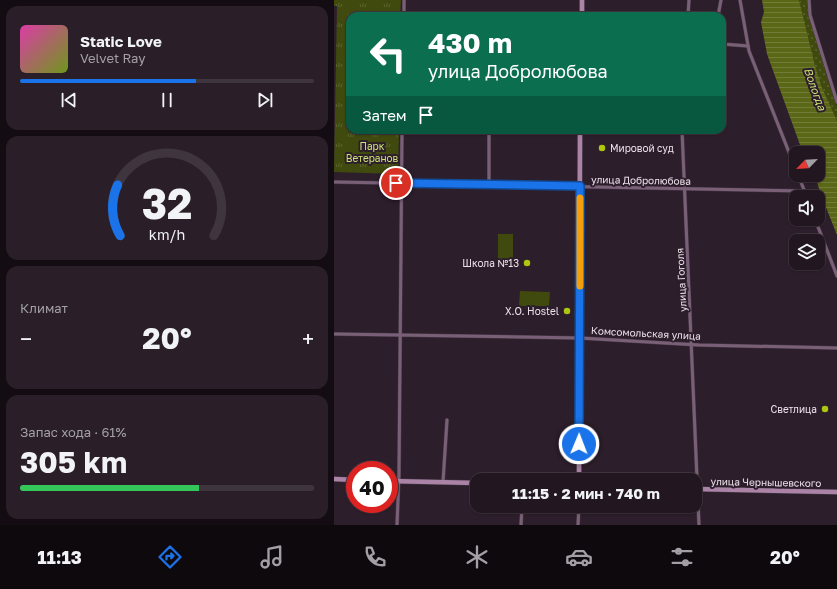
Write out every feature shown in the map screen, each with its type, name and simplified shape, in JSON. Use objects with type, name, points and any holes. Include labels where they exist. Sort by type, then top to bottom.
[{"type":"street","points":[[404,0],[404,12]]},
{"type":"street","points":[[582,0],[582,12]]},
{"type":"street","points":[[688,12],[689,0]]},
{"type":"street","points":[[719,12],[721,0]]},
{"type":"street","points":[[740,0],[748,46],[789,152]]},
{"type":"street","points":[[809,0],[810,15],[837,102]]},
{"type":"street","points":[[726,44],[748,46]]},
{"type":"street","points":[[402,134],[398,481],[470,483]]},
{"type":"street","points":[[489,134],[489,185]]},
{"type":"street","points":[[579,473],[580,134]]},
{"type":"street","name":"улица Гоголя","points":[[682,134],[692,344],[695,473]]},
{"type":"street","name":"улица Добролюбова","points":[[334,182],[580,186],[789,192]]},
{"type":"street","points":[[818,226],[837,276]]},
{"type":"street","name":"Комсомольская улица","points":[[334,334],[580,338],[692,344],[837,348]]},
{"type":"street","points":[[443,482],[447,420]]},
{"type":"street","points":[[334,479],[346,480]]},
{"type":"street","name":"улица Чернышевского","points":[[702,489],[837,492]]},
{"type":"street","points":[[397,513],[397,525]]},
{"type":"street","points":[[521,525],[522,513]]},
{"type":"street","points":[[578,525],[579,513]]},
{"type":"street","name":"улица Гоголя","points":[[698,513],[699,525]]},
{"type":"green space","name":"Парк Ветеранов","points":[[334,0],[401,0],[400,12],[346,12],[346,134],[399,134],[398,174],[334,172],[337,6],[334,6]]},
{"type":"green space","points":[[799,0],[808,0],[809,16],[837,106],[837,121],[818,78]]},
{"type":"green space","points":[[498,234],[513,234],[513,267],[498,267]]},
{"type":"green space","points":[[520,291],[550,292],[549,306],[519,306]]},
{"type":"water","name":"Вологда","points":[[762,0],[799,0],[815,66],[822,88],[837,121],[837,235],[825,205],[825,190],[819,190],[817,182],[825,182],[825,146],[800,146],[767,54],[761,22],[764,12]]},
{"type":"slow traffic","points":[[580,198],[580,286]]},
{"type":"place","name":"Мировой суд","points":[[602,148]]},
{"type":"place","name":"Школа №13","points":[[527,263]]},
{"type":"place","name":"X.O. Hostel","points":[[567,311]]},
{"type":"place","name":"Светлица","points":[[825,409]]},
{"type":"route","points":[[396,183],[505,186],[580,186],[579,444]]}]
